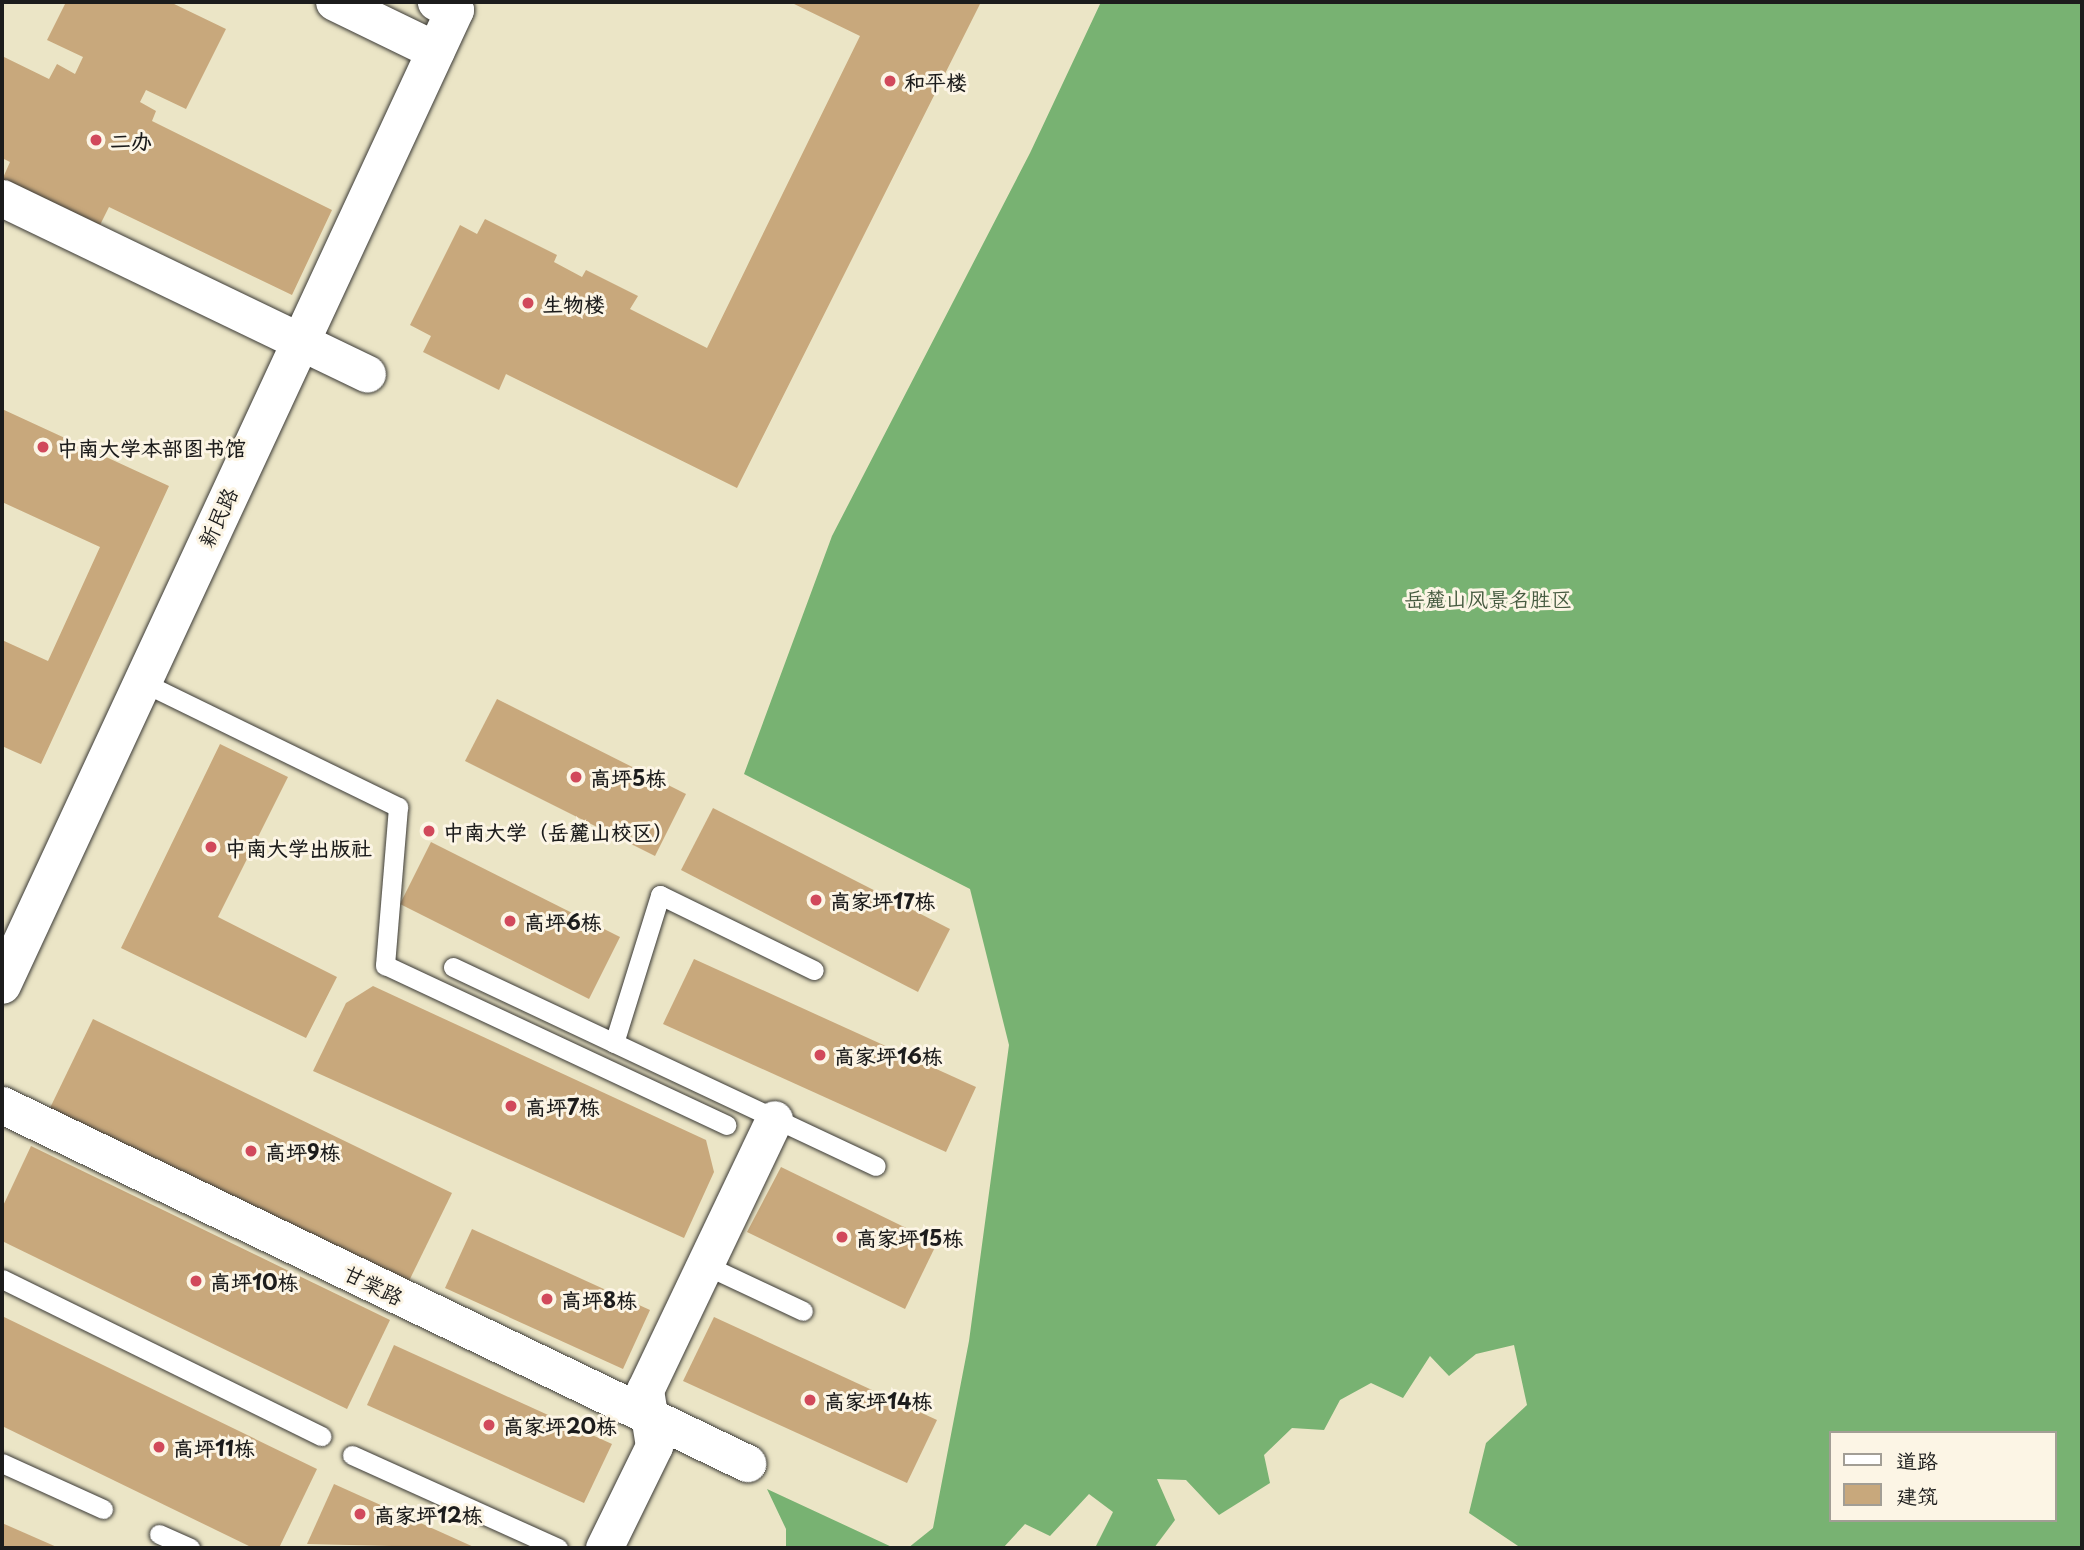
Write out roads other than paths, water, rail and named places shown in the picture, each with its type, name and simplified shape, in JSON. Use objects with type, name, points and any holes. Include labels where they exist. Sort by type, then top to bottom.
[{"type":"street","points":[[335,2],[436,51]]},
{"type":"street","name":"新民路","points":[[2,985],[298,340],[436,51],[454,10],[438,2]]},
{"type":"street","points":[[2,198],[367,374]]},
{"type":"street","name":"甘棠路","points":[[2,1105],[747,1462]]},
{"type":"street","points":[[604,1548],[654,1446],[645,1390],[774,1119]]},
{"type":"lane","points":[[142,682],[398,807],[385,965],[726,1125]]},
{"type":"lane","points":[[614,1043],[660,895],[814,970]]},
{"type":"lane","points":[[453,967],[875,1166]]},
{"type":"lane","points":[[705,1265],[803,1311]]},
{"type":"lane","points":[[2,1279],[321,1436]]},
{"type":"lane","points":[[352,1455],[558,1548]]},
{"type":"lane","points":[[2,1463],[103,1509]]},
{"type":"lane","points":[[159,1534],[190,1548]]},
{"type":"place","name":"和平楼","points":[[890,81]]},
{"type":"place","name":"二办","points":[[96,140]]},
{"type":"place","name":"生物楼","points":[[528,303]]},
{"type":"place","name":"中南大学本部图书馆","points":[[43,447]]},
{"type":"place","name":"高坪5栋","points":[[576,777]]},
{"type":"place","name":"中南大学（岳麓山校区）","points":[[429,831]]},
{"type":"place","name":"中南大学出版社","points":[[211,847]]},
{"type":"place","name":"高家坪17栋","points":[[816,900]]},
{"type":"place","name":"高坪6栋","points":[[510,921]]},
{"type":"place","name":"高家坪16栋","points":[[820,1055]]},
{"type":"place","name":"高坪7栋","points":[[511,1106]]},
{"type":"place","name":"高坪9栋","points":[[251,1151]]},
{"type":"place","name":"高家坪15栋","points":[[842,1237]]},
{"type":"place","name":"高坪10栋","points":[[196,1281]]},
{"type":"place","name":"高坪8栋","points":[[547,1299]]},
{"type":"place","name":"高家坪14栋","points":[[810,1400]]},
{"type":"place","name":"高家坪20栋","points":[[489,1425]]},
{"type":"place","name":"高坪11栋","points":[[159,1447]]},
{"type":"place","name":"高家坪12栋","points":[[360,1514]]},
{"type":"park label","name":"岳麓山风景名胜区","points":[[1488,598]]}]
